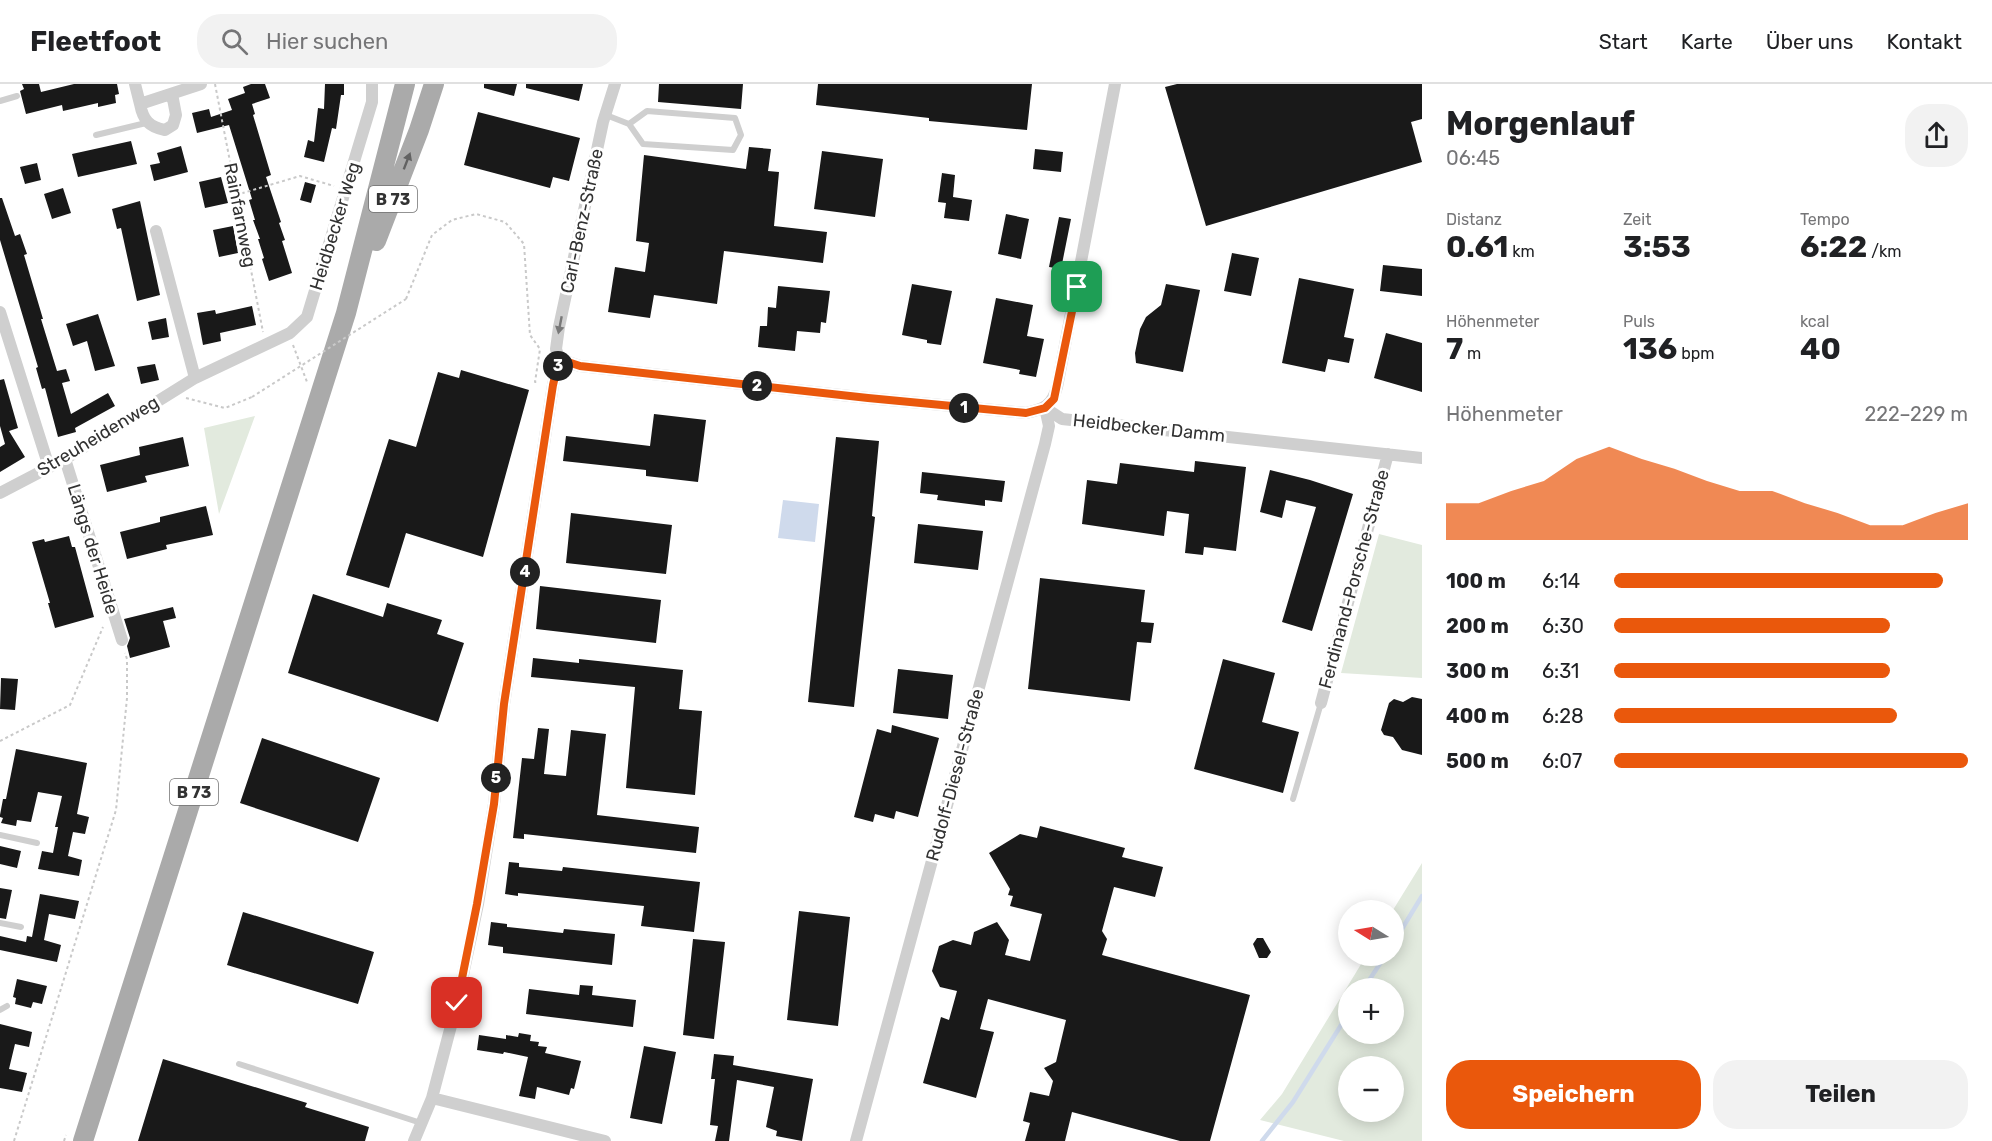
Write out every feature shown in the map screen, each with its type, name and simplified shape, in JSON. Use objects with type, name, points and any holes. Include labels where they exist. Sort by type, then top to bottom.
[{"type":"main road","name":"B 73","points":[[83,1141],[346,313],[405,84]]},
{"type":"main road","name":"B 73","points":[[346,313],[419,130],[434,84]]},
{"type":"street","points":[[135,84],[142,114],[146,123],[154,128],[165,130],[173,125],[176,115],[175,105],[169,96]]},
{"type":"street","points":[[140,104],[201,84]]},
{"type":"street","name":"Heidbecker Weg","points":[[265,346],[290,333],[307,317],[372,102],[372,84]]},
{"type":"street","name":"Carl-Benz-Straße","points":[[414,1141],[432,1098],[457,1003],[479,894],[494,804],[507,687],[553,385],[559,359],[556,349],[559,327],[605,114],[615,84]]},
{"type":"street","points":[[559,359],[580,366],[935,405],[1026,413],[1045,408],[1054,399],[1057,387],[1115,84]]},
{"type":"street","points":[[156,231],[195,378]]},
{"type":"street","points":[[0,312],[49,466]]},
{"type":"street","name":"Streuheidenweg","points":[[0,493],[64,459],[195,378],[265,346]]},
{"type":"street","name":"Heidbecker Damm","points":[[1045,408],[1062,418],[1422,458]]},
{"type":"street","name":"Rudolf-Diesel-Straße","points":[[856,1141],[1045,444],[1049,426],[1045,408]]},
{"type":"street","name":"Ferdinand-Porsche-Straße","points":[[1320,703],[1388,454]]},
{"type":"street","name":"Längs der Heide","points":[[64,459],[122,640]]},
{"type":"street","points":[[432,1098],[605,1141]]},
{"type":"lane","points":[[0,100],[17,96]]},
{"type":"lane","points":[[605,114],[629,124],[643,144],[733,150],[741,135],[735,118],[646,111],[629,124]]},
{"type":"lane","points":[[96,135],[146,123]]},
{"type":"lane","points":[[1293,799],[1320,703]]},
{"type":"lane","points":[[0,835],[37,843]]},
{"type":"lane","points":[[0,923],[21,927]]},
{"type":"lane","points":[[0,1010],[7,1006]]},
{"type":"lane","points":[[239,1064],[422,1124]]},
{"type":"path","name":"Rainfarnweg","points":[[215,84],[265,346]]},
{"type":"path","points":[[236,195],[300,176],[346,189]]},
{"type":"path","points":[[168,394],[225,408],[252,397],[406,299],[432,236],[452,220],[476,214],[505,222],[524,244],[530,335],[540,349],[535,382],[553,385]]},
{"type":"path","points":[[0,741],[70,705],[111,608]]},
{"type":"path","points":[[14,1141],[116,810],[127,698],[127,659],[122,640]]},
{"type":"shaded area","points":[[255,416],[219,514],[204,428]]},
{"type":"shaded area","points":[[1379,534],[1422,545],[1422,678],[1341,673]]},
{"type":"shaded area","points":[[1422,863],[1422,1141],[1344,1141],[1260,1120],[1282,1094],[1338,1002],[1338,1044],[1404,1044],[1404,978],[1353,978],[1360,966],[1404,966],[1404,900],[1399,900]]},
{"type":"water","points":[[783,500],[819,504],[815,542],[778,538]]},
{"type":"building","points":[[22,84],[39,84],[41,92],[74,84],[117,84],[119,94],[115,95],[116,103],[98,107],[98,103],[63,111],[62,105],[26,114],[20,91],[24,89]]},
{"type":"building","points":[[251,84],[265,84],[270,98],[252,104],[255,114],[253,115],[271,175],[266,177],[281,222],[279,223],[285,240],[282,241],[292,273],[269,281],[262,259],[264,258],[258,239],[260,239],[253,220],[255,220],[249,200],[252,199],[229,125],[197,133],[192,113],[209,109],[211,117],[232,110],[228,99],[245,93],[243,87]]},
{"type":"building","points":[[325,84],[344,84],[344,95],[341,95],[336,129],[332,128],[324,162],[304,157],[308,140],[314,142],[318,108],[324,109]]},
{"type":"building","points":[[484,84],[517,84],[514,96],[484,88]]},
{"type":"building","points":[[526,84],[583,84],[579,101],[526,88]]},
{"type":"building","points":[[659,84],[743,84],[741,109],[658,102]]},
{"type":"building","points":[[818,84],[1032,84],[1027,130],[929,121],[929,118],[816,105]]},
{"type":"building","points":[[1177,84],[1422,84],[1422,119],[1411,122],[1422,162],[1206,226],[1165,87]]},
{"type":"building","points":[[478,112],[580,138],[569,181],[553,177],[550,188],[464,165]]},
{"type":"building","points":[[131,141],[137,164],[78,177],[72,154]]},
{"type":"building","points":[[181,146],[188,172],[154,181],[150,165],[160,163],[157,153]]},
{"type":"building","points":[[749,147],[771,149],[768,171],[779,172],[774,226],[827,232],[823,263],[724,251],[717,304],[654,295],[650,318],[608,312],[615,267],[645,272],[649,243],[636,241],[644,155],[746,169]]},
{"type":"building","points":[[1035,149],[1063,152],[1061,172],[1033,169]]},
{"type":"building","points":[[822,151],[883,159],[875,217],[814,209]]},
{"type":"building","points":[[37,163],[41,180],[25,184],[20,167]]},
{"type":"building","points":[[942,173],[955,175],[953,197],[972,200],[969,221],[944,218],[946,203],[938,202]]},
{"type":"building","points":[[221,177],[228,203],[205,208],[199,182]]},
{"type":"building","points":[[305,182],[316,185],[311,203],[300,200]]},
{"type":"building","points":[[63,188],[71,213],[52,219],[44,194]]},
{"type":"building","points":[[0,198],[2,198],[15,236],[20,234],[27,254],[24,255],[57,371],[66,369],[70,381],[62,383],[71,414],[108,393],[115,406],[75,428],[76,432],[58,437],[45,388],[42,389],[36,368],[38,367],[0,240]]},
{"type":"building","points":[[140,201],[160,295],[137,301],[121,228],[117,229],[112,209]]},
{"type":"building","points":[[1006,214],[1029,219],[1021,259],[998,254]]},
{"type":"building","points":[[1059,217],[1071,219],[1061,269],[1049,267]]},
{"type":"building","points":[[233,226],[238,253],[219,257],[213,230]]},
{"type":"building","points":[[1232,253],[1259,258],[1251,296],[1224,291]]},
{"type":"building","points":[[1383,265],[1422,269],[1422,296],[1380,291]]},
{"type":"building","points":[[1299,278],[1354,289],[1344,337],[1354,339],[1349,363],[1328,359],[1325,372],[1282,363]]},
{"type":"building","points":[[912,284],[952,291],[941,345],[902,335]]},
{"type":"building","points":[[1166,284],[1200,290],[1183,372],[1136,363],[1135,353],[1140,329],[1146,317],[1161,305]]},
{"type":"building","points":[[778,286],[830,291],[826,323],[821,322],[820,333],[797,331],[795,351],[758,347],[760,326],[767,326],[768,307],[776,308]]},
{"type":"building","points":[[996,298],[1033,305],[1027,336],[1044,339],[1036,377],[1019,374],[1020,370],[983,363]]},
{"type":"building","points":[[252,306],[256,325],[220,333],[221,341],[203,345],[197,313],[215,310],[216,314]]},
{"type":"building","points":[[98,314],[115,366],[95,371],[87,341],[73,346],[66,324]]},
{"type":"building","points":[[166,318],[169,337],[152,340],[148,322]]},
{"type":"building","points":[[1386,333],[1422,343],[1422,392],[1374,378]]},
{"type":"building","points":[[155,364],[159,380],[141,384],[137,367]]},
{"type":"building","points":[[461,370],[529,390],[483,557],[406,533],[389,588],[346,575],[389,439],[416,447],[438,372],[459,378]]},
{"type":"building","points":[[4,379],[18,428],[9,431],[25,457],[0,472],[0,447],[5,444],[0,426],[0,380]]},
{"type":"building","points":[[654,414],[706,420],[698,482],[646,476],[646,470],[563,461],[566,436],[650,446]]},
{"type":"building","points":[[183,437],[189,466],[145,476],[147,482],[107,492],[100,465],[140,455],[139,447]]},
{"type":"building","points":[[836,437],[879,441],[872,516],[875,517],[854,707],[808,702]]},
{"type":"building","points":[[1195,461],[1246,467],[1236,551],[1204,547],[1203,555],[1185,553],[1189,514],[1167,511],[1164,536],[1082,524],[1087,480],[1117,484],[1120,463],[1194,472]]},
{"type":"building","points":[[1270,470],[1353,494],[1312,631],[1282,622],[1316,507],[1286,500],[1282,518],[1260,512]]},
{"type":"building","points":[[922,472],[1005,481],[1002,502],[985,500],[985,506],[937,500],[938,495],[920,493]]},
{"type":"building","points":[[206,506],[213,535],[166,545],[167,549],[127,559],[120,532],[160,522],[160,517]]},
{"type":"building","points":[[571,513],[672,525],[666,574],[566,563]]},
{"type":"building","points":[[918,524],[983,531],[978,570],[914,563]]},
{"type":"building","points":[[69,536],[72,547],[75,547],[94,617],[55,628],[32,542],[44,539],[45,542]]},
{"type":"building","points":[[1040,578],[1145,590],[1141,622],[1154,623],[1151,643],[1137,642],[1130,701],[1028,689]]},
{"type":"building","points":[[540,586],[661,600],[656,643],[536,629]]},
{"type":"building","points":[[313,594],[383,617],[387,603],[442,620],[437,634],[464,643],[438,722],[288,673]]},
{"type":"building","points":[[173,607],[176,618],[163,621],[170,647],[130,658],[127,646],[130,638],[124,619]]},
{"type":"building","points":[[533,658],[579,663],[579,659],[683,670],[679,709],[702,711],[695,795],[626,788],[635,687],[531,677]]},
{"type":"building","points":[[1223,659],[1275,673],[1262,722],[1299,732],[1283,793],[1194,769]]},
{"type":"building","points":[[898,669],[953,675],[948,719],[893,713]]},
{"type":"building","points":[[1,678],[18,679],[15,710],[0,709]]},
{"type":"building","points":[[1412,697],[1422,699],[1422,755],[1402,750],[1393,737],[1384,735],[1381,730],[1389,703],[1394,699],[1403,702]]},
{"type":"building","points":[[892,725],[939,738],[918,817],[896,811],[894,819],[875,814],[873,822],[854,817],[877,729],[891,733]]},
{"type":"building","points":[[538,728],[549,729],[544,774],[566,776],[571,730],[606,734],[597,815],[699,827],[696,853],[524,834],[524,839],[513,838],[522,758],[534,759]]},
{"type":"building","points":[[262,738],[380,778],[358,842],[240,803]]},
{"type":"building","points":[[16,749],[87,763],[77,814],[89,817],[85,834],[73,832],[68,856],[82,860],[79,876],[38,869],[42,851],[53,853],[58,827],[55,827],[62,796],[38,792],[31,822],[17,820],[16,826],[1,823],[3,799],[6,799]]},
{"type":"building","points":[[1040,826],[1125,848],[1122,857],[1163,867],[1155,897],[1114,887],[1102,931],[1107,939],[1102,955],[1250,995],[1210,1141],[1180,1141],[1072,1112],[1065,1141],[1025,1141],[1030,1123],[1023,1121],[1030,1092],[1049,1096],[1053,1081],[1044,1068],[1056,1062],[1066,1020],[988,999],[980,1029],[994,1032],[976,1098],[923,1083],[941,1017],[949,1020],[957,991],[940,987],[932,971],[939,946],[953,940],[971,945],[974,932],[997,922],[1009,940],[1005,955],[1030,961],[1042,914],[1010,906],[1013,896],[1008,895],[1010,889],[989,853],[1020,834],[1037,838]]},
{"type":"building","points":[[0,846],[21,851],[17,868],[0,864]]},
{"type":"building","points":[[509,862],[519,863],[519,867],[562,871],[563,867],[700,882],[694,932],[641,926],[644,906],[518,893],[518,896],[505,894]]},
{"type":"building","points":[[0,888],[12,890],[6,919],[0,918]]},
{"type":"building","points":[[40,894],[79,901],[75,919],[49,914],[44,940],[61,945],[57,962],[0,950],[0,936],[26,942],[27,936],[32,937]]},
{"type":"building","points":[[799,911],[850,917],[838,1026],[787,1020]]},
{"type":"building","points":[[243,912],[374,952],[358,1004],[227,965]]},
{"type":"building","points":[[491,922],[507,924],[507,927],[563,933],[564,929],[615,934],[612,965],[503,953],[503,947],[488,945]]},
{"type":"building","points":[[1257,938],[1263,938],[1271,952],[1267,958],[1259,958],[1253,944]]},
{"type":"building","points":[[693,939],[725,942],[714,1039],[683,1035]]},
{"type":"building","points":[[17,979],[47,986],[42,1004],[33,1002],[31,1008],[15,1004],[16,998],[13,997]]},
{"type":"building","points":[[580,985],[593,986],[592,995],[636,1000],[633,1027],[526,1014],[529,989],[579,995]]},
{"type":"building","points":[[0,1024],[32,1032],[29,1047],[15,1044],[9,1069],[27,1073],[22,1092],[0,1088]]},
{"type":"building","points":[[519,1033],[531,1035],[530,1041],[539,1042],[538,1046],[547,1047],[545,1053],[581,1061],[574,1089],[571,1088],[569,1095],[537,1087],[535,1099],[519,1096],[528,1057],[477,1050],[479,1035],[506,1039],[506,1035],[518,1037]]},
{"type":"building","points":[[644,1046],[676,1052],[662,1124],[630,1118]]},
{"type":"building","points":[[714,1054],[734,1056],[733,1065],[813,1079],[802,1141],[776,1136],[777,1131],[766,1127],[774,1087],[737,1080],[729,1141],[715,1141],[718,1126],[710,1125],[715,1079],[711,1079]]},
{"type":"building","points":[[163,1059],[307,1103],[305,1107],[369,1127],[365,1141],[138,1141]]},
{"type":"waterway","points":[[1404,926],[1422,896]]},
{"type":"waterway","points":[[1371,978],[1378,966]]},
{"type":"waterway","points":[[1262,1141],[1293,1102],[1338,1030]]},
{"type":"route","points":[[457,1003],[494,804],[507,687],[553,385],[559,359],[580,366],[1026,413],[1045,408],[1054,399],[1077,287]]}]
